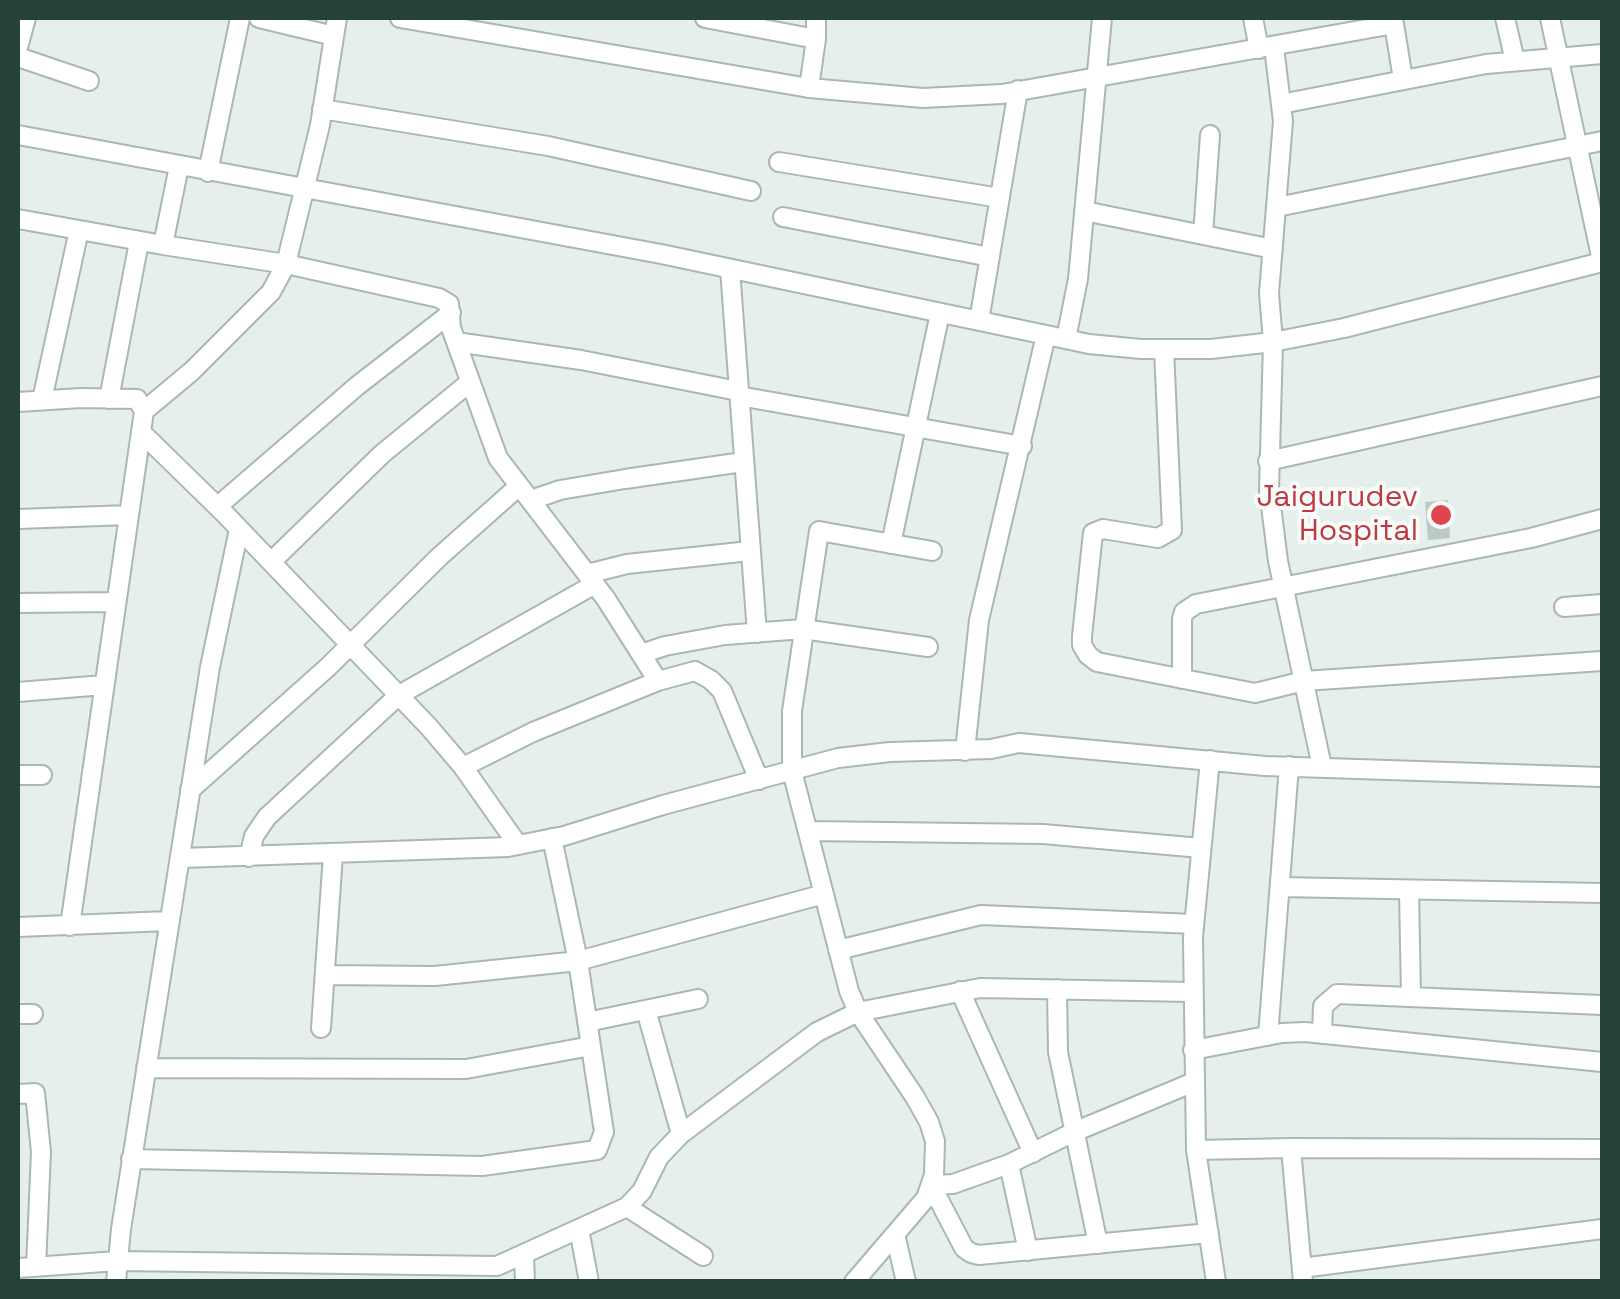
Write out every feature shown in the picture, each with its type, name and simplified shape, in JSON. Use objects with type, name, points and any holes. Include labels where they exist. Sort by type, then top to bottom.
[{"type":"street","points":[[18,47],[26,18]]},
{"type":"street","points":[[208,172],[240,18]]},
{"type":"street","points":[[144,412],[192,372],[270,292],[286,264],[322,109],[336,27],[258,18]]},
{"type":"street","points":[[400,18],[809,88],[923,98],[1018,90],[1267,48],[1393,20],[1403,79]]},
{"type":"street","points":[[705,18],[816,39]]},
{"type":"street","points":[[809,88],[816,18]]},
{"type":"street","points":[[1066,339],[1078,279],[1102,18]]},
{"type":"street","points":[[1253,18],[1267,48],[1284,121],[1269,293],[1273,342],[1268,461],[1272,525],[1322,768]]},
{"type":"street","points":[[1505,18],[1515,62]]},
{"type":"street","points":[[18,135],[730,269],[1106,346],[1164,349],[1273,342],[1363,323],[1602,261],[1550,18]]},
{"type":"street","points":[[1281,104],[1403,79],[1602,54]]},
{"type":"street","points":[[18,56],[89,80]]},
{"type":"street","points":[[979,321],[1018,90]]},
{"type":"street","points":[[322,109],[548,146],[751,191]]},
{"type":"street","points":[[1203,235],[1210,135]]},
{"type":"street","points":[[1277,207],[1602,141]]},
{"type":"street","points":[[779,162],[1000,198]]},
{"type":"street","points":[[163,245],[179,166]]},
{"type":"street","points":[[1084,211],[1273,249]]},
{"type":"street","points":[[784,217],[990,257]]},
{"type":"street","points":[[18,219],[286,264],[439,298],[449,304],[451,328],[498,458],[591,579],[658,681]]},
{"type":"street","points":[[42,400],[79,230]]},
{"type":"street","points":[[110,399],[138,242]]},
{"type":"street","points":[[730,269],[757,633]]},
{"type":"street","points":[[891,544],[940,312]]},
{"type":"street","points":[[218,506],[358,386],[451,313]]},
{"type":"street","points":[[965,750],[979,620],[1046,335]]},
{"type":"street","points":[[456,342],[581,360],[1022,446]]},
{"type":"street","points":[[1164,349],[1172,530],[1158,538],[1103,530],[1093,534],[1082,645],[1097,662],[1255,693],[1304,680],[1602,661]]},
{"type":"street","points":[[271,562],[382,454],[470,382]]},
{"type":"street","points":[[1268,461],[1602,386]]},
{"type":"street","points":[[18,402],[137,400],[144,412],[70,926]]},
{"type":"street","points":[[141,432],[218,506],[399,696],[463,767],[518,845]]},
{"type":"street","points":[[190,790],[349,643],[525,493],[743,462]]},
{"type":"street","points":[[18,519],[129,515]]},
{"type":"street","points":[[1182,679],[1182,620],[1189,607],[1532,538],[1602,519]]},
{"type":"street","points":[[116,1282],[190,790],[239,528]]},
{"type":"street","points":[[854,1282],[926,1198],[936,1160],[929,1122],[858,1012],[838,950],[792,771],[792,711],[819,531],[932,551]]},
{"type":"street","points":[[248,857],[254,836],[267,818],[399,696],[591,579],[627,564],[750,551]]},
{"type":"street","points":[[18,603],[116,602]]},
{"type":"street","points":[[1564,607],[1602,604]]},
{"type":"street","points":[[641,654],[665,646],[803,629],[928,647]]},
{"type":"street","points":[[463,767],[533,732],[658,681],[695,671],[722,691],[759,780]]},
{"type":"street","points":[[18,692],[104,685]]},
{"type":"street","points":[[182,858],[518,845],[838,758],[1019,743],[1322,768],[1602,777]]},
{"type":"street","points":[[1210,760],[1191,992],[1196,1150],[1216,1282]]},
{"type":"street","points":[[1268,1036],[1289,766]]},
{"type":"street","points":[[18,775],[42,774]]},
{"type":"street","points":[[808,831],[1043,834],[1201,848]]},
{"type":"street","points":[[132,1159],[482,1166],[596,1150],[604,1132],[578,961],[552,838]]},
{"type":"street","points":[[321,1028],[333,854]]},
{"type":"street","points":[[1280,888],[1602,893]]},
{"type":"street","points":[[1410,890],[1411,996]]},
{"type":"street","points":[[325,975],[435,976],[578,961],[824,894]]},
{"type":"street","points":[[838,950],[981,915],[1194,924]]},
{"type":"street","points":[[18,926],[169,921]]},
{"type":"street","points":[[1057,989],[1056,1037],[1098,1244]]},
{"type":"street","points":[[18,1094],[35,1092],[40,1174],[26,1267],[118,1261],[497,1266],[627,1207],[642,1191],[659,1157],[681,1134],[817,1032],[858,1012],[960,991],[1191,992]]},
{"type":"street","points":[[960,991],[1032,1154]]},
{"type":"street","points":[[1322,1034],[1323,1006],[1337,994],[1602,1005]]},
{"type":"street","points":[[587,1022],[698,999]]},
{"type":"street","points":[[646,1010],[681,1134]]},
{"type":"street","points":[[1193,1050],[1268,1036],[1322,1034],[1602,1062]]},
{"type":"street","points":[[146,1068],[466,1069],[591,1046]]},
{"type":"street","points":[[931,1185],[953,1184],[1009,1164],[1194,1082]]},
{"type":"street","points":[[1291,1148],[1302,1275],[1602,1229]]},
{"type":"street","points":[[1196,1150],[1602,1149]]},
{"type":"street","points":[[1009,1164],[1028,1250]]},
{"type":"street","points":[[18,1176],[40,1174]]},
{"type":"street","points":[[931,1185],[964,1248],[971,1253],[1208,1233]]},
{"type":"street","points":[[627,1207],[703,1256]]},
{"type":"street","points":[[579,1229],[589,1282]]},
{"type":"street","points":[[895,1234],[906,1282]]},
{"type":"street","points":[[524,1255],[525,1282]]},
{"type":"building","points":[[1448,500],[1450,538],[1428,540],[1425,502]]},
{"type":"place","name":"Jaigurudev Hospital","points":[[1441,515]]}]
